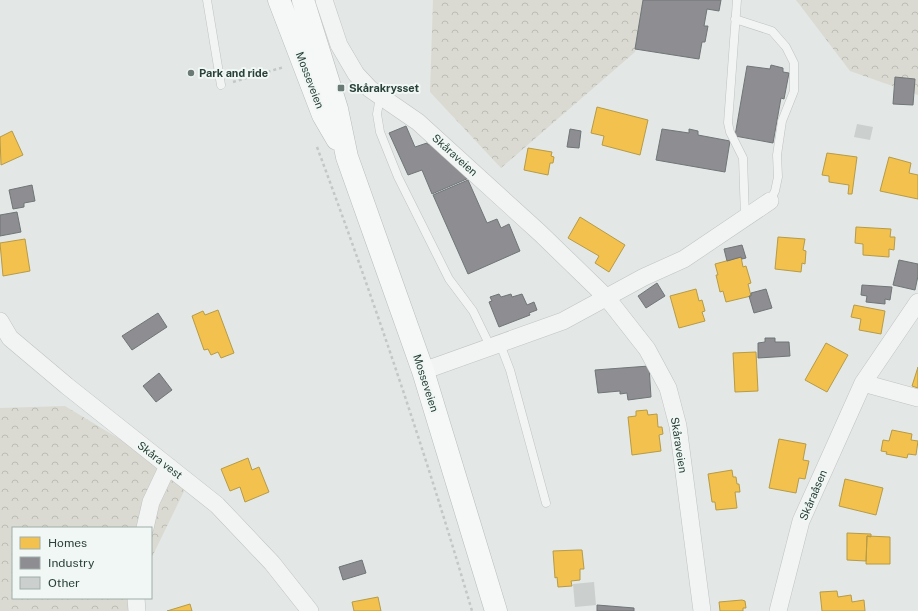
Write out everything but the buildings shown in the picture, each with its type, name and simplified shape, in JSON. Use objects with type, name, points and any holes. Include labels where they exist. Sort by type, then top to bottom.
[{"type":"highway","name":"Mosseveien","points":[[278,0],[323,115],[347,157]]},
{"type":"highway","name":"Mosseveien","points":[[302,0],[337,109],[347,157],[423,371],[496,611]]},
{"type":"street","name":"Skåraveien","points":[[324,0],[342,51],[356,74],[380,97],[418,122],[529,223],[607,298],[647,349],[668,388],[678,426],[702,611]]},
{"type":"street","points":[[423,371],[563,321],[644,277],[684,258],[770,202]]},
{"type":"street","name":"Skåraåsen","points":[[778,611],[802,521],[863,383],[918,302]]},
{"type":"street","name":"Skåra vest","points":[[0,321],[10,338],[73,391],[217,505],[272,563],[310,611]]},
{"type":"street","points":[[863,383],[918,398]]},
{"type":"street","points":[[146,527],[151,502],[168,466]]},
{"type":"street","points":[[136,599],[137,611]]},
{"type":"lane","points":[[206,0],[221,86]]},
{"type":"lane","points":[[737,0],[728,123],[730,132],[744,158],[745,219]]},
{"type":"lane","points":[[735,19],[772,31],[786,47],[794,63],[794,91],[782,121],[777,155],[778,177],[775,191],[770,202]]},
{"type":"lane","points":[[380,97],[377,114],[380,132],[398,177],[449,279],[472,311],[510,370],[546,503]]},
{"type":"path","points":[[282,60],[287,74]]},
{"type":"path","points":[[221,86],[285,67]]},
{"type":"path","points":[[315,143],[382,327],[430,472],[472,611]]},
{"type":"green space","points":[[433,0],[645,0],[635,52],[501,168],[430,92]]},
{"type":"green space","points":[[796,0],[918,0],[918,95],[850,71]]},
{"type":"green space","points":[[65,406],[189,481],[152,557],[152,527],[12,527],[12,599],[135,599],[139,611],[0,611],[0,408]]},
{"type":"place","name":"Park and ride","points":[[191,73]]},
{"type":"place","name":"Skårakrysset","points":[[341,88]]}]
